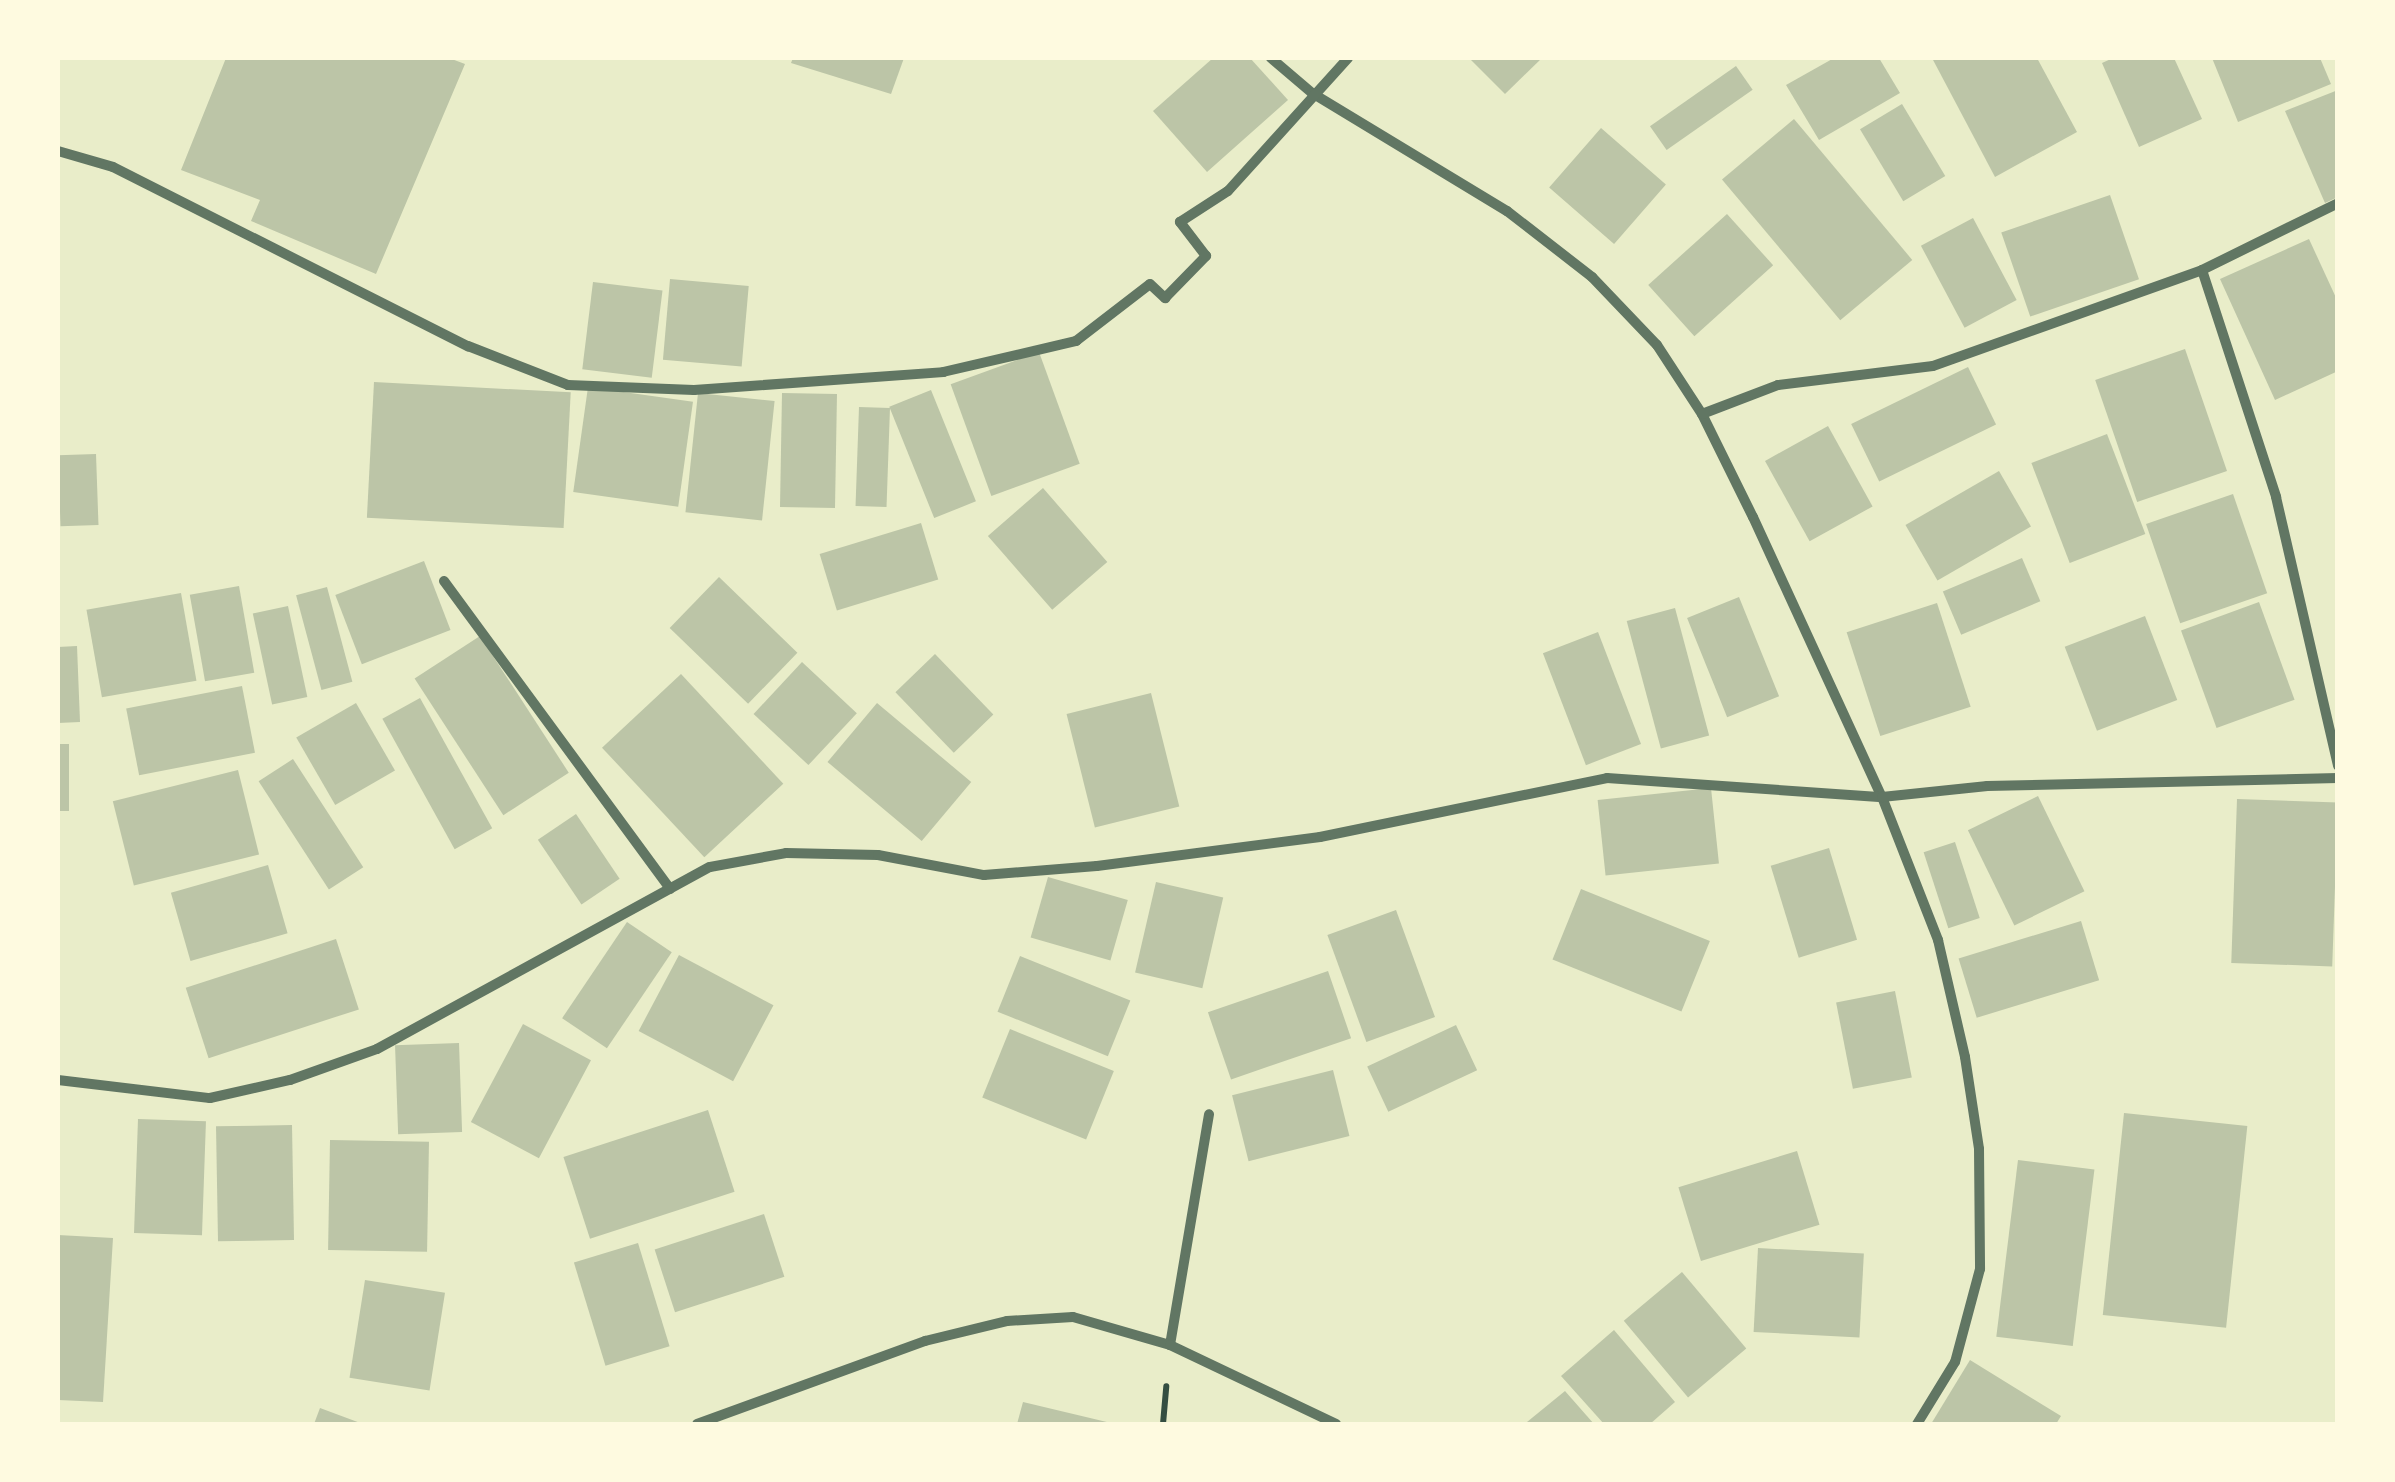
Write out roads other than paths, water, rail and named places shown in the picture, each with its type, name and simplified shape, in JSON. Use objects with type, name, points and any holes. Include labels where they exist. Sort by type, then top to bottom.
[{"type":"street","points":[[1271,58],[1312,93],[1450,172],[1592,277],[1657,345],[1702,414],[1882,797],[1938,940],[1979,1149],[1980,1269],[1955,1362],[1917,1424]]},
{"type":"street","points":[[58,152],[113,167],[468,346],[568,385],[694,390],[943,372],[1076,341],[1150,284],[1165,298],[1206,256],[1180,222],[1228,191],[1312,93],[1348,58]]},
{"type":"street","points":[[1702,414],[1778,385],[1932,366],[2202,270],[2338,203]]},
{"type":"street","points":[[2202,270],[2276,497],[2338,766]]},
{"type":"street","points":[[444,581],[670,889]]},
{"type":"street","points":[[58,1080],[210,1098],[290,1080],[377,1049],[710,867],[786,853],[878,854],[984,874],[1211,855],[1606,778],[1882,797],[1987,786],[2338,778]]},
{"type":"street","points":[[1170,1345],[1209,1114]]},
{"type":"street","points":[[697,1424],[925,1341],[1007,1321],[1074,1317],[1170,1345],[1336,1424]]}]
